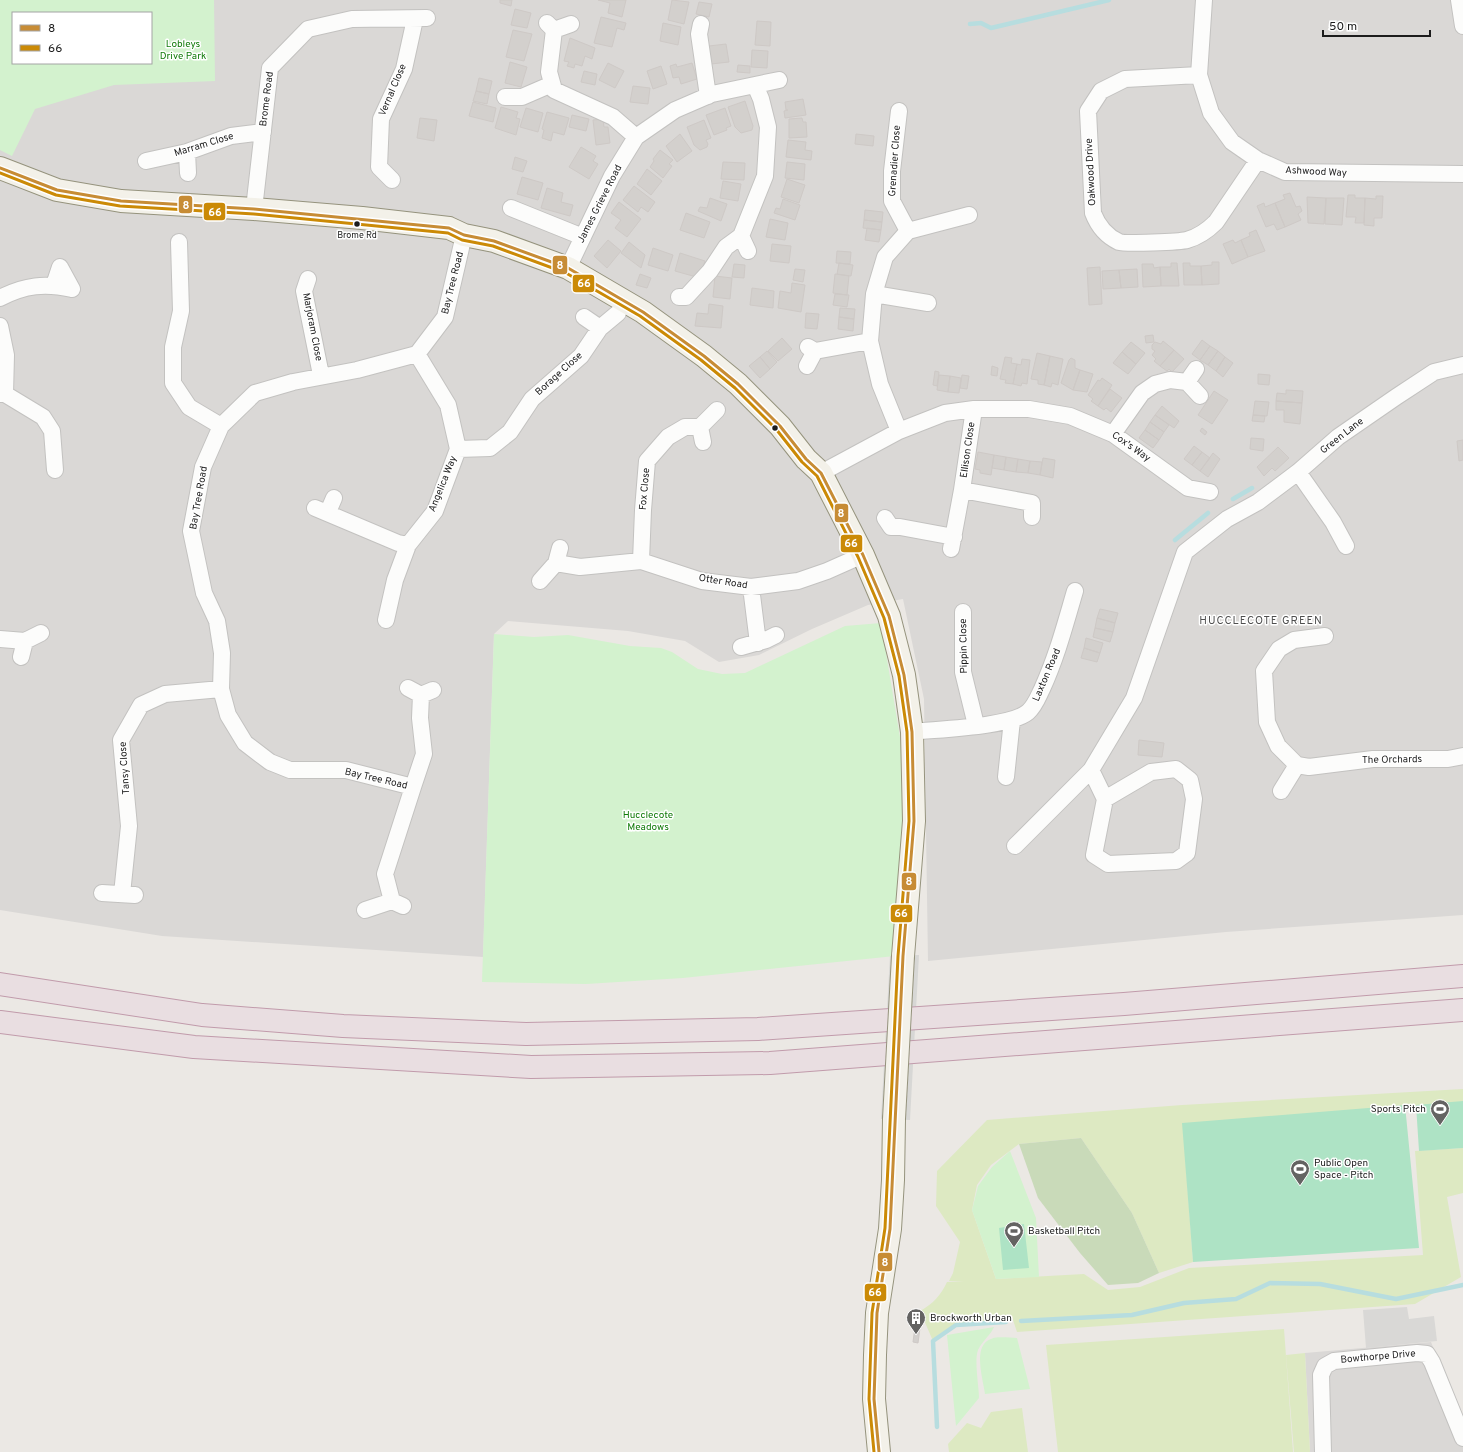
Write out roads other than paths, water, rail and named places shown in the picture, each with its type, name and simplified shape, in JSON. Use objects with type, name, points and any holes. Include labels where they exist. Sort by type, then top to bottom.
[{"type":"highway","points":[[0,984],[202,1015],[343,1026],[526,1034],[758,1029],[1124,1004],[1463,976]]},
{"type":"highway","points":[[0,1022],[194,1047],[531,1067],[770,1063],[1463,1010]]},
{"type":"street","name":"Ashwood Way","points":[[1204,0],[1200,75],[1211,113],[1232,142],[1258,160],[1285,172],[1463,174]]},
{"type":"street","points":[[1460,0],[1463,26]]},
{"type":"street","name":"Brome Road","points":[[254,208],[270,68],[308,29],[352,19],[421,19]]},
{"type":"street","name":"Vernal Close","points":[[392,180],[379,167],[381,119],[404,69],[421,19]]},
{"type":"street","points":[[571,24],[550,27],[548,72],[554,90],[613,118],[636,137]]},
{"type":"street","points":[[701,24],[699,34],[708,96]]},
{"type":"street","name":"Oakwood Drive","points":[[1200,75],[1125,79],[1101,91],[1088,112],[1093,213],[1097,223],[1111,238],[1121,243],[1186,241],[1208,230],[1216,222],[1258,160]]},
{"type":"street","name":"James Grieve Road","points":[[568,268],[612,176],[636,137],[675,110],[708,96],[779,80]]},
{"type":"street","points":[[505,98],[522,97],[552,84]]},
{"type":"street","points":[[679,297],[686,297],[710,271],[726,247],[741,236],[765,176],[768,127],[756,85]]},
{"type":"street","name":"Grenadier Close","points":[[899,111],[892,171],[892,201],[908,231]]},
{"type":"street","name":"Marram Close","points":[[146,161],[187,152],[231,136],[263,132]]},
{"type":"street","points":[[187,152],[188,173]]},
{"type":"street","points":[[0,168],[57,190],[120,201],[254,208],[448,228],[464,235],[494,241],[568,268],[643,312],[704,356],[743,389],[780,426],[806,459],[821,473],[863,555],[889,616],[904,675],[912,732],[914,821],[903,956],[894,1119],[893,1180],[890,1229],[877,1313],[875,1355],[874,1400],[879,1452]]},
{"type":"street","points":[[511,208],[583,237]]},
{"type":"street","points":[[900,431],[880,384],[870,342],[874,294],[885,257],[908,231],[969,215]]},
{"type":"street","name":"Bay Tree Road","points":[[365,910],[398,903],[385,874],[413,787],[346,770],[290,770],[270,762],[245,743],[228,715],[221,689],[222,653],[217,621],[204,593],[192,531],[203,467],[221,426],[255,393],[321,375],[357,370],[417,354],[445,317],[464,235]]},
{"type":"street","points":[[741,236],[748,251]]},
{"type":"street","points":[[178,242],[174,289],[181,311],[173,347],[173,383],[190,407],[221,426]]},
{"type":"street","name":"Marjoram Close","points":[[308,279],[304,291],[321,375]]},
{"type":"street","points":[[0,298],[19,288],[54,285],[72,289]]},
{"type":"street","points":[[874,294],[928,302]]},
{"type":"street","name":"Borage Close","points":[[458,449],[490,448],[510,432],[532,399],[581,356],[600,328],[618,313]]},
{"type":"street","points":[[584,317],[600,328]]},
{"type":"street","points":[[0,326],[6,355],[2,394],[44,417],[52,431],[55,470]]},
{"type":"street","points":[[807,366],[811,349],[870,342]]},
{"type":"street","name":"Angelica Way","points":[[386,620],[395,580],[408,545],[435,511],[458,449],[448,405],[417,354]]},
{"type":"street","name":"Green Lane","points":[[1015,846],[1091,770],[1134,698],[1185,552],[1227,519],[1258,502],[1298,472],[1338,437],[1396,397],[1434,372],[1463,365]]},
{"type":"street","points":[[1113,434],[1142,393],[1155,384],[1191,375],[1200,396]]},
{"type":"street","name":"Cox's Way","points":[[821,473],[900,431],[945,413],[974,409],[1029,409],[1070,416],[1113,434],[1186,491],[1210,492]]},
{"type":"street","name":"Ellison Close","points":[[885,518],[891,528],[900,527],[953,543],[974,409]]},
{"type":"street","name":"Fox Close","points":[[641,561],[647,461],[668,437],[685,427],[701,435],[717,410]]},
{"type":"street","points":[[1298,472],[1334,522],[1346,546]]},
{"type":"street","name":"Ellison Close","points":[[962,490],[1034,505]]},
{"type":"street","points":[[326,506],[398,543],[408,545]]},
{"type":"street","name":"Otter Road","points":[[540,581],[558,556],[580,567],[641,561],[702,581],[751,587],[798,581],[827,571],[863,555]]},
{"type":"street","points":[[751,587],[758,643]]},
{"type":"street","name":"Laxton Road","points":[[912,732],[976,726],[1012,720],[1027,713],[1035,705],[1055,661],[1075,591]]},
{"type":"street","name":"Pippin Close","points":[[963,612],[963,672],[976,726]]},
{"type":"street","points":[[0,639],[24,641],[41,633]]},
{"type":"street","points":[[741,647],[758,643],[776,635]]},
{"type":"street","points":[[1281,791],[1297,765],[1278,746],[1267,722],[1264,671],[1279,649],[1294,640],[1325,636]]},
{"type":"street","points":[[20,657],[24,641]]},
{"type":"street","name":"Tansy Close","points":[[102,893],[129,894],[129,826],[120,740],[141,705],[165,694],[221,689]]},
{"type":"street","points":[[413,787],[424,754],[420,718],[421,691]]},
{"type":"street","points":[[1006,777],[1012,720]]},
{"type":"street","name":"The Orchards","points":[[1297,765],[1310,767],[1373,759],[1448,759],[1463,756]]},
{"type":"street","points":[[1091,770],[1105,799],[1094,855],[1108,864],[1176,861],[1187,852],[1194,799],[1190,780],[1176,769],[1150,772],[1105,799]]},
{"type":"street","name":"Bowthorpe Drive","points":[[1323,1452],[1321,1375],[1325,1366],[1334,1362],[1417,1353],[1427,1354],[1463,1438]]},
{"type":"waterway","points":[[970,24],[981,23],[991,28],[1109,0]]},
{"type":"waterway","points":[[1233,499],[1252,488]]},
{"type":"waterway","points":[[1175,540],[1208,513]]},
{"type":"waterway","points":[[1021,1321],[1132,1315],[1184,1303],[1236,1299],[1270,1283],[1320,1284],[1396,1299],[1463,1285]]},
{"type":"waterway","points":[[937,1427],[933,1341],[956,1325],[1006,1322]]},
{"type":"place","name":"Brome Rd","points":[[357,224]]},
{"type":"place","name":"Sports Pitch","points":[[1440,1126]]},
{"type":"place","name":"Public Open Space - Pitch","points":[[1300,1186]]},
{"type":"place","name":"Basketball Pitch","points":[[1014,1248]]},
{"type":"place","name":"Brockworth Urban","points":[[916,1335]]},
{"type":"district","name":"HUCCLECOTE GREEN","points":[[1261,621]]},
{"type":"park label","name":"Lobleys Drive Park","points":[[183,50]]},
{"type":"park label","name":"Hucclecote Meadows","points":[[648,820]]}]
